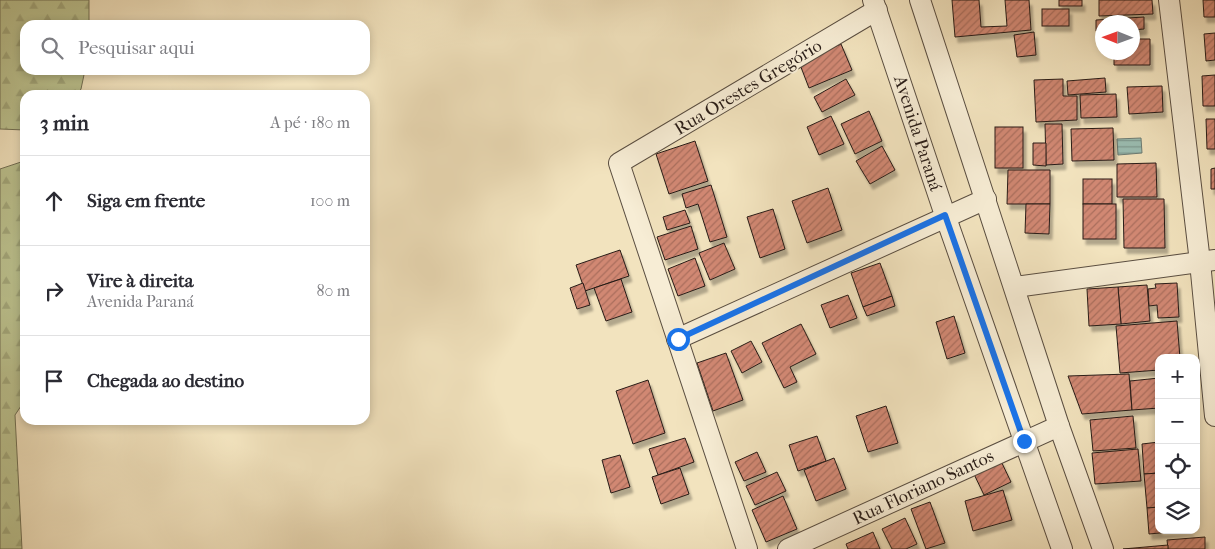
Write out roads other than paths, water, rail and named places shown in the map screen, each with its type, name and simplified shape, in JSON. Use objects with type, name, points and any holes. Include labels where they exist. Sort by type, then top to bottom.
[{"type":"street","points":[[920,0],[1059,426],[1103,549]]},
{"type":"street","points":[[1169,0],[1208,261],[1215,416]]},
{"type":"street","name":"Rua Orestes Gregório","points":[[678,339],[619,163],[875,5]]},
{"type":"street","name":"Avenida Paraná","points":[[875,5],[945,215],[1062,549]]},
{"type":"street","points":[[747,549],[678,339],[945,215],[986,199]]},
{"type":"street","points":[[1015,287],[1208,261]]},
{"type":"street","name":"Rua Floriano Santos","points":[[788,549],[1059,426]]},
{"type":"water","points":[[1141,138],[1142,153],[1118,155],[1117,139]]}]
